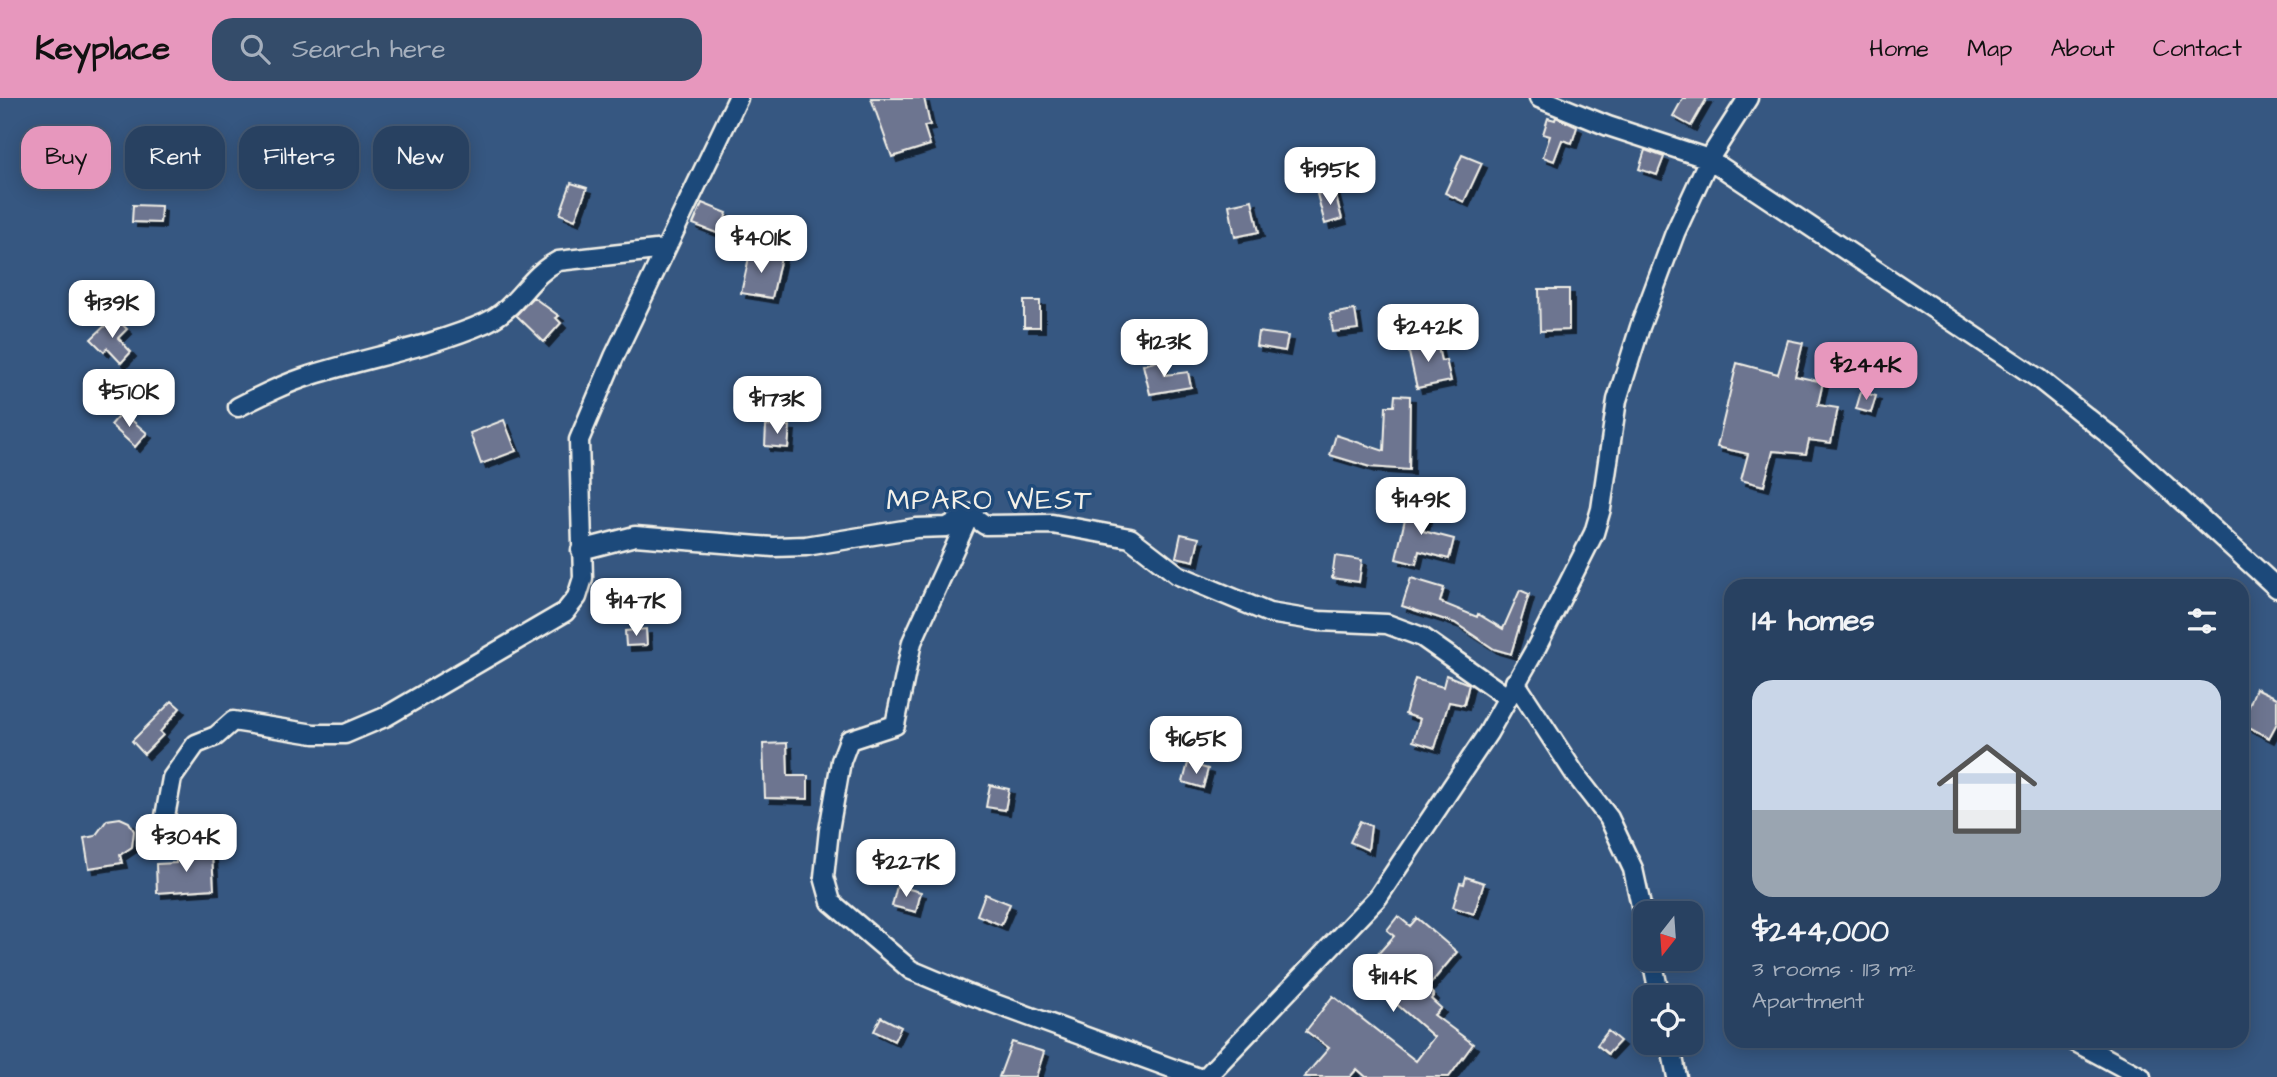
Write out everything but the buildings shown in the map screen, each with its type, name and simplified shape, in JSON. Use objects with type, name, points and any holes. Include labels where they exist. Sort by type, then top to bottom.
[{"type":"street","points":[[162,833],[172,778],[196,744],[216,736],[233,721],[331,736],[345,734],[385,717],[565,612],[577,597],[583,578],[579,440],[665,249],[738,98]]},
{"type":"street","points":[[1539,98],[1608,126],[1709,159],[2079,408],[2277,588]]},
{"type":"street","points":[[1214,1073],[1378,897],[1488,733],[1542,637],[1594,533],[1601,509],[1617,400],[1640,327],[1675,233],[1709,159],[1748,98]]},
{"type":"street","points":[[238,408],[308,376],[438,340],[486,322],[519,299],[542,271],[558,261],[665,249]]},
{"type":"street","points":[[581,550],[635,536],[773,547],[806,546],[916,528],[947,527],[970,514]]},
{"type":"street","points":[[970,514],[985,525],[1052,524],[1130,538],[1178,575],[1269,612],[1319,621],[1387,624],[1422,637],[1511,689],[1609,818],[1633,869],[1640,901]]},
{"type":"street","points":[[970,514],[912,642],[895,725],[849,740],[841,761],[824,877],[831,902],[911,970],[968,994],[1196,1077]]},
{"type":"street","points":[[2087,1048],[2141,1077]]},
{"type":"street","points":[[1672,1055],[1677,1077]]},
{"type":"district","name":"MPARO WEST","points":[[990,499]]}]
